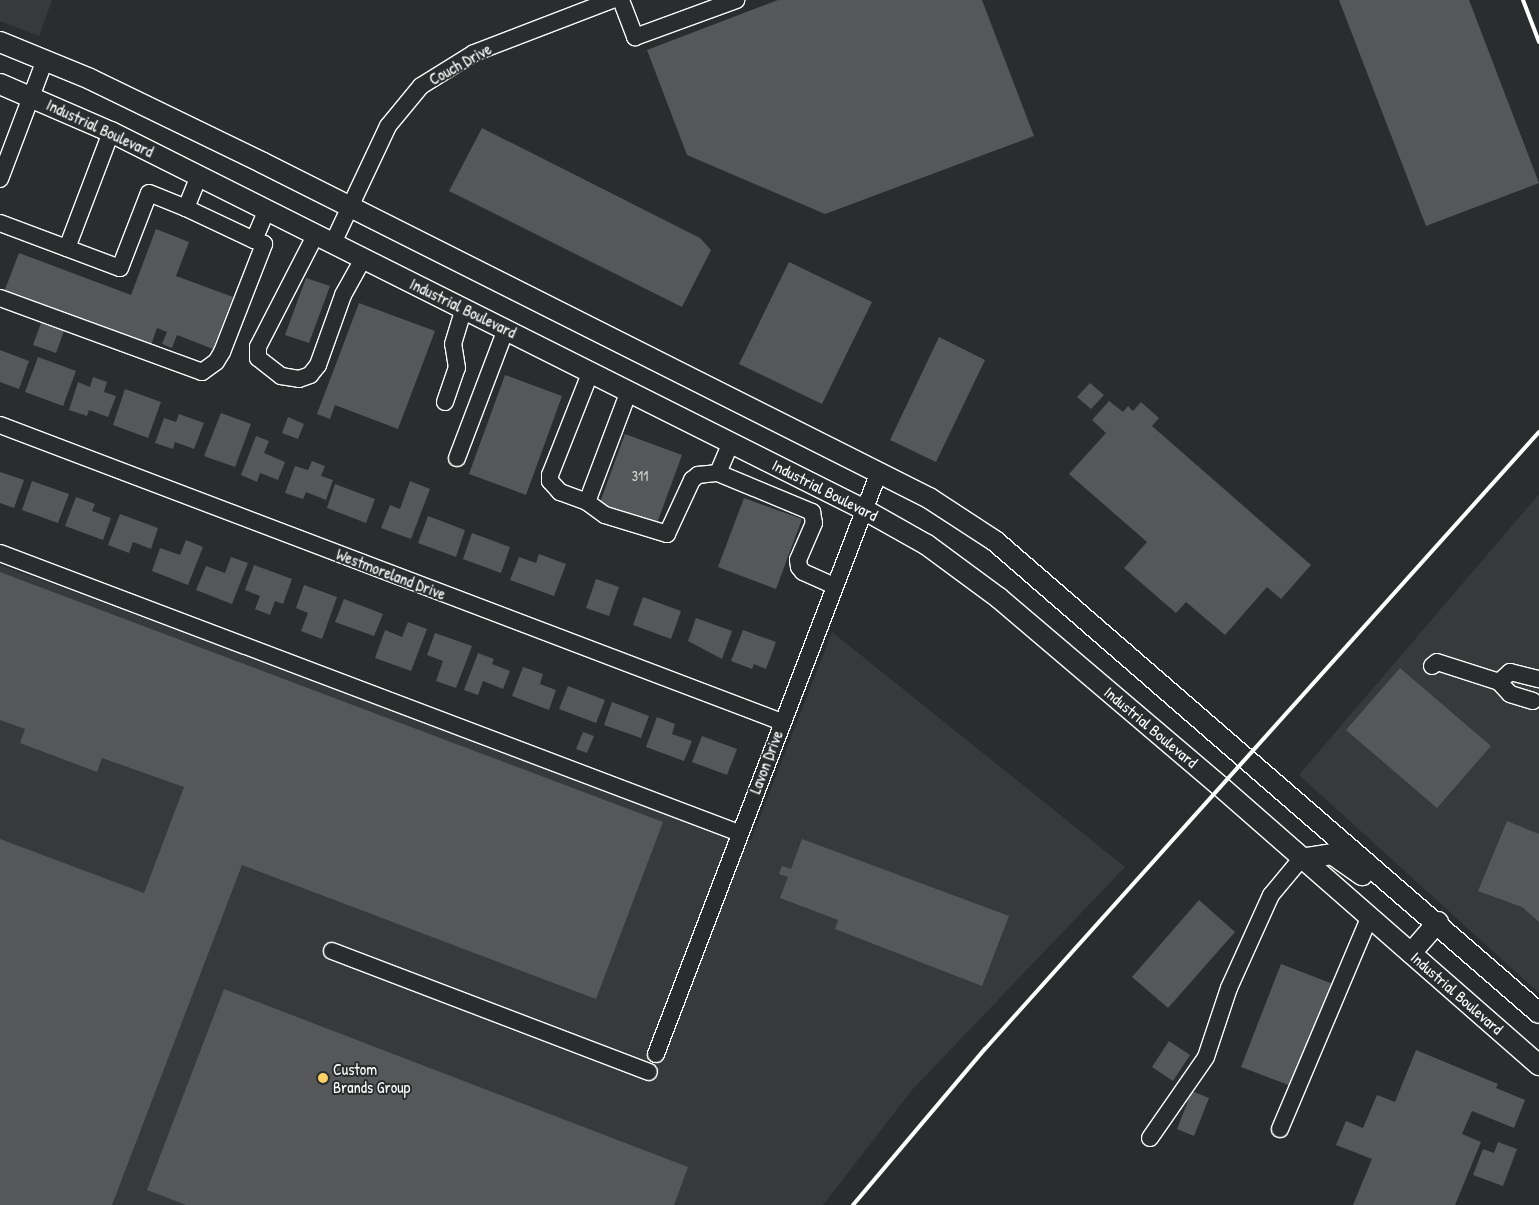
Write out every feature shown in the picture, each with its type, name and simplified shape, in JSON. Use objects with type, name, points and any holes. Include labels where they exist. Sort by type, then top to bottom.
[{"type":"main road","points":[[0,42],[45,60],[349,206],[929,498],[995,540],[1431,917],[1539,1013]]},
{"type":"main road","name":"Industrial Boulevard","points":[[0,84],[32,96],[111,132],[591,371],[865,510],[927,545],[999,598],[1539,1065]]},
{"type":"main road","points":[[1301,859],[1337,856],[1395,904],[1431,917]]},
{"type":"main road","points":[[1411,953],[1431,917]]},
{"type":"street","name":"Couch Drive","points":[[364,259],[344,295],[318,365],[310,375],[299,379],[281,376],[258,358],[258,347],[324,239],[349,206],[388,126],[421,86],[482,50],[612,0]]},
{"type":"street","points":[[621,0],[635,37],[736,0]]},
{"type":"street","points":[[0,179],[45,60]]},
{"type":"street","points":[[67,248],[111,132]]},
{"type":"street","points":[[186,208],[199,176]]},
{"type":"street","points":[[0,223],[120,268],[149,194],[186,208],[264,244],[222,352],[216,362],[202,372],[0,298]]},
{"type":"street","points":[[254,240],[267,210]]},
{"type":"street","points":[[445,402],[457,368],[453,344],[464,308]]},
{"type":"street","points":[[457,458],[506,329]]},
{"type":"street","points":[[591,371],[550,481],[560,492],[587,502],[605,515],[663,535],[667,534],[692,480],[698,475],[718,473],[812,512],[814,523],[798,560],[799,567],[803,572],[835,586]]},
{"type":"street","points":[[587,502],[629,391]]},
{"type":"street","name":"Westmoreland Drive","points":[[0,425],[782,722]]},
{"type":"street","points":[[718,473],[731,442]]},
{"type":"street","name":"Lavon Drive","points":[[656,1054],[739,832],[879,472]]},
{"type":"street","points":[[0,553],[739,832]]},
{"type":"street","points":[[1432,666],[1437,662],[1499,682],[1510,694],[1533,701]]},
{"type":"street","points":[[1499,682],[1510,672],[1539,679]]},
{"type":"street","points":[[1150,1138],[1206,1056],[1228,988],[1271,896],[1301,859]]},
{"type":"street","points":[[1280,1129],[1369,918]]},
{"type":"street","points":[[332,950],[649,1072]]},
{"type":"shaded area","points":[[0,0],[52,0],[39,36],[0,21]]},
{"type":"shaded area","points":[[1539,494],[1539,993],[1299,775]]},
{"type":"shaded area","points":[[0,565],[751,840],[832,632],[1125,867],[912,1090],[823,1205],[0,1205]]},
{"type":"building","points":[[778,0],[982,0],[1034,136],[825,214],[687,155],[647,50]]},
{"type":"building","points":[[1339,0],[1469,0],[1539,183],[1426,226]]},
{"type":"building","points":[[482,128],[700,238],[711,250],[682,307],[449,191]]},
{"type":"building","points":[[156,229],[189,242],[176,276],[233,297],[213,349],[177,335],[172,348],[162,344],[167,332],[157,328],[150,348],[4,292],[19,253],[131,295]]},
{"type":"building","points":[[789,262],[872,302],[822,404],[739,364]]},
{"type":"building","points":[[306,278],[330,286],[309,343],[285,335]]},
{"type":"building","points":[[359,303],[435,331],[398,429],[335,405],[330,419],[317,414]]},
{"type":"building","points":[[41,323],[64,331],[56,353],[33,345]]},
{"type":"building","points":[[939,337],[985,360],[936,462],[890,440]]},
{"type":"building","points":[[0,350],[29,361],[19,389],[0,382]]},
{"type":"building","points":[[38,357],[76,371],[63,406],[25,392]]},
{"type":"building","points":[[505,375],[562,396],[526,495],[469,474]]},
{"type":"building","points":[[93,377],[107,382],[104,392],[116,396],[108,417],[89,410],[87,416],[69,410],[78,382],[90,387]]},
{"type":"building","points":[[1090,383],[1104,395],[1091,409],[1077,397]]},
{"type":"building","points":[[125,389],[161,402],[148,438],[113,425]]},
{"type":"building","points":[[1109,401],[1123,412],[1128,406],[1133,411],[1141,402],[1159,418],[1152,426],[1311,565],[1281,599],[1267,587],[1225,635],[1186,602],[1176,613],[1124,568],[1147,542],[1069,474],[1106,433],[1092,420]]},
{"type":"building","points":[[221,413],[251,424],[235,467],[204,456]]},
{"type":"building","points":[[179,414],[204,423],[194,449],[175,442],[173,449],[155,443],[164,418],[176,422]]},
{"type":"building","points":[[288,417],[304,424],[298,439],[282,433]]},
{"type":"building","points":[[625,434],[682,455],[656,526],[599,505]]},
{"type":"building","points":[[256,436],[269,441],[264,453],[285,462],[278,480],[260,473],[257,482],[241,475]]},
{"type":"building","points":[[312,461],[325,466],[321,476],[333,480],[326,500],[306,492],[303,499],[285,493],[295,466],[308,470]]},
{"type":"building","points":[[0,472],[24,480],[14,508],[0,503]]},
{"type":"building","points":[[32,481],[69,494],[58,523],[22,510]]},
{"type":"building","points":[[410,481],[430,489],[411,539],[381,528],[390,505],[400,509]]},
{"type":"building","points":[[335,484],[375,499],[366,523],[327,508]]},
{"type":"building","points":[[76,497],[95,504],[92,511],[111,518],[103,540],[65,526]]},
{"type":"building","points":[[744,498],[802,519],[776,589],[718,567]]},
{"type":"building","points":[[120,514],[158,528],[151,549],[133,542],[129,553],[108,545]]},
{"type":"building","points":[[428,516],[465,530],[456,557],[418,543]]},
{"type":"building","points":[[472,533],[510,547],[501,573],[463,559]]},
{"type":"building","points":[[186,540],[203,547],[188,585],[152,571],[160,548],[180,555]]},
{"type":"building","points":[[539,554],[566,564],[554,596],[510,580],[519,557],[536,563]]},
{"type":"building","points":[[231,557],[248,563],[232,604],[196,590],[206,566],[225,573]]},
{"type":"building","points":[[254,565],[292,579],[283,604],[275,601],[270,615],[255,609],[260,596],[245,590]]},
{"type":"building","points":[[0,572],[663,822],[596,999],[242,865],[112,1205],[0,1205],[0,839],[144,893],[184,787],[102,758],[97,772],[20,743],[25,729],[0,720]]},
{"type":"building","points":[[596,579],[619,587],[609,616],[586,608]]},
{"type":"building","points":[[304,585],[337,597],[322,639],[301,631],[308,613],[296,608]]},
{"type":"building","points":[[643,597],[681,611],[671,639],[633,625]]},
{"type":"building","points":[[344,599],[383,614],[374,636],[335,622]]},
{"type":"building","points":[[696,618],[732,631],[722,659],[688,641]]},
{"type":"building","points":[[408,622],[427,629],[411,671],[375,658],[385,630],[402,637]]},
{"type":"building","points":[[743,630],[776,642],[766,669],[754,664],[752,669],[731,661]]},
{"type":"building","points":[[435,633],[472,646],[456,688],[436,681],[443,661],[427,655]]},
{"type":"building","points":[[478,653],[494,659],[492,664],[510,671],[503,689],[483,681],[478,695],[464,690]]},
{"type":"building","points":[[523,667],[543,674],[540,684],[556,690],[549,710],[512,696]]},
{"type":"building","points":[[1400,668],[1491,746],[1437,808],[1346,730]]},
{"type":"building","points":[[568,686],[605,700],[596,723],[559,709]]},
{"type":"building","points":[[612,702],[649,716],[641,738],[604,725]]},
{"type":"building","points":[[657,717],[675,724],[672,734],[692,741],[684,761],[646,747]]},
{"type":"building","points":[[583,732],[594,736],[587,753],[576,749]]},
{"type":"building","points":[[702,736],[737,749],[727,775],[692,762]]},
{"type":"building","points":[[1507,821],[1539,834],[1539,922],[1522,907],[1478,891]]},
{"type":"building","points":[[802,839],[1009,916],[982,986],[835,929],[838,920],[780,898],[788,877],[779,874],[782,866],[791,869]]},
{"type":"building","points":[[1199,900],[1235,932],[1168,1008],[1132,977]]},
{"type":"building","points":[[1281,964],[1333,984],[1294,1087],[1241,1067]]},
{"type":"building","name":"Custom Brands Group","points":[[224,989],[688,1167],[674,1205],[186,1205],[147,1190]]},
{"type":"building","points":[[1169,1041],[1190,1055],[1173,1081],[1152,1067]]},
{"type":"building","points":[[1416,1050],[1498,1084],[1496,1088],[1525,1100],[1514,1128],[1472,1111],[1462,1134],[1481,1142],[1455,1205],[1353,1205],[1372,1159],[1336,1145],[1346,1121],[1363,1128],[1377,1095],[1395,1102]]},
{"type":"building","points":[[1192,1091],[1209,1098],[1194,1136],[1177,1129]]},
{"type":"building","points":[[1498,1142],[1517,1149],[1503,1186],[1473,1175],[1483,1149],[1494,1153]]},
{"type":"railway","points":[[1523,0],[1539,42]]},
{"type":"railway","points":[[853,1205],[985,1049],[1539,432]]},
{"type":"place","name":"Custom Brands Group","points":[[323,1078]]}]
